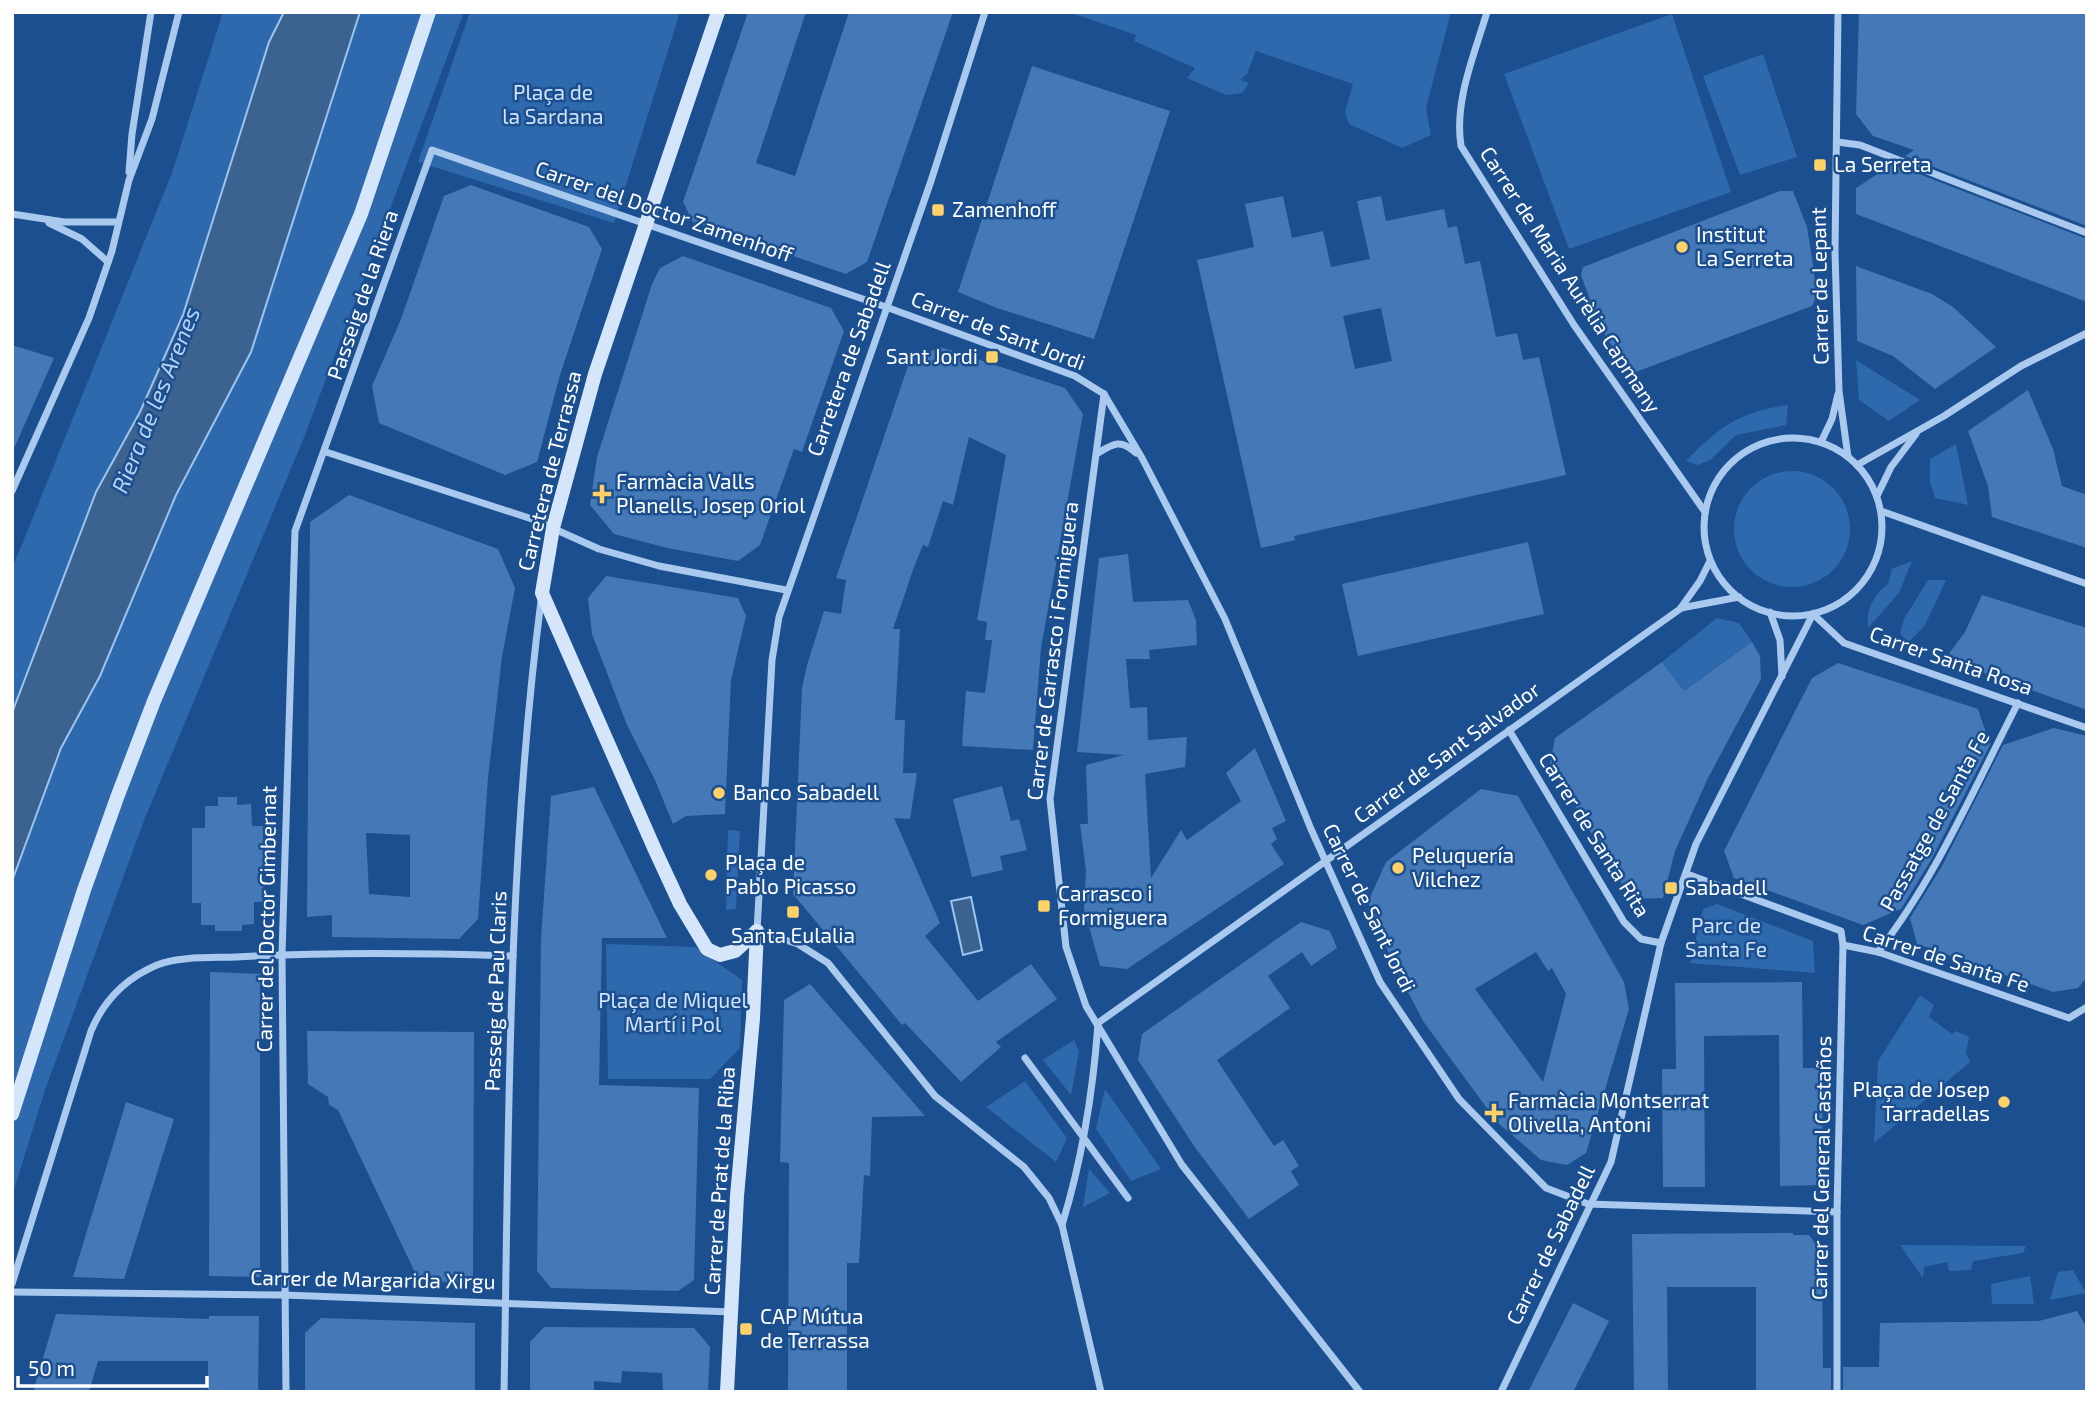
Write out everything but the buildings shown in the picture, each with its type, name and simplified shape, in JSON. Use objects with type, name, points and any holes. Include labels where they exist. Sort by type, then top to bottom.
[{"type":"street","points":[[128,180],[132,134],[151,12]]},
{"type":"street","points":[[12,491],[89,318],[116,234],[128,180],[152,119],[179,12]]},
{"type":"street","points":[[12,1114],[84,890],[118,795],[154,701],[361,214],[429,12]]},
{"type":"street","name":"Carretera de Terrassa","points":[[718,12],[595,373],[553,528],[542,593],[680,904],[707,949],[720,955],[734,951],[757,932]]},
{"type":"street","name":"Carretera de Sabadell","points":[[757,932],[772,660],[786,590],[886,307],[985,12]]},
{"type":"street","name":"Carrer de Maria Aurèlia Capmany","points":[[1487,12],[1460,103],[1457,124],[1461,146],[1574,325],[1705,512]]},
{"type":"street","name":"Carrer de Lepant","points":[[1838,12],[1835,252],[1839,391],[1844,412],[1848,457]]},
{"type":"street","points":[[1836,142],[1860,145],[2087,233]]},
{"type":"street","name":"Carrer del Doctor Zamenhoff","points":[[432,150],[886,307]]},
{"type":"street","name":"Passeig de la Riera","points":[[326,452],[432,150]]},
{"type":"street","points":[[12,214],[42,220],[118,222]]},
{"type":"street","points":[[42,220],[82,239],[108,262]]},
{"type":"street","name":"Carrer de Sant Jordi","points":[[886,307],[1075,376],[1104,394],[1142,458],[1225,620],[1311,829],[1380,982],[1459,1099],[1546,1188],[1588,1204],[1837,1212]]},
{"type":"street","points":[[1857,465],[1918,431],[2021,366],[2087,333]]},
{"type":"street","name":"Carrer de Lepant","points":[[1821,442],[1832,419],[1839,391]]},
{"type":"street","name":"Carrer de Carrasco i Formiguera","points":[[1104,394],[1098,453],[1086,513],[1050,799],[1066,947],[1086,1006],[1181,1165],[1360,1392]]},
{"type":"street","points":[[1877,496],[1891,467],[1918,431]]},
{"type":"street","points":[[1791,438],[1821,442],[1857,465],[1877,496],[1884,512],[1882,537],[1867,578],[1835,606],[1813,614],[1780,616],[1746,603],[1722,582],[1710,561],[1705,542],[1705,512],[1716,481],[1732,462],[1765,442],[1791,438]]},
{"type":"street","points":[[1098,453],[1114,443],[1125,443],[1142,458]]},
{"type":"street","points":[[326,452],[553,528],[599,549],[659,566],[786,590]]},
{"type":"street","name":"Carrer del Doctor Gimbernat","points":[[286,1392],[282,954],[295,531],[305,498],[326,452]]},
{"type":"street","points":[[1884,512],[2087,584]]},
{"type":"street","name":"Carrer de Sant Salvador","points":[[1098,1023],[1680,608],[1700,581],[1710,561]]},
{"type":"street","name":"Passeig de Pau Claris","points":[[504,1392],[513,956],[520,802],[529,691],[542,593]]},
{"type":"street","name":"Carrer de Sant Salvador","points":[[1680,608],[1739,597]]},
{"type":"street","points":[[1770,612],[1780,640],[1782,678]]},
{"type":"street","name":"Carrer de Sabadell","points":[[1500,1392],[1588,1204],[1611,1162],[1661,943],[1696,844],[1813,614]]},
{"type":"street","name":"Carrer Santa Rosa","points":[[1813,614],[1844,643],[2087,728]]},
{"type":"street","name":"Passatge de Santa Fe","points":[[1878,952],[1894,932],[1954,828],[2018,703]]},
{"type":"street","name":"Carrer de Santa Rita","points":[[1509,730],[1624,922],[1640,939],[1661,943]]},
{"type":"street","name":"Carrer de Santa Fe","points":[[1687,874],[1841,932],[1843,945],[1878,952],[2068,1018],[2087,1007]]},
{"type":"street","points":[[757,932],[798,944],[828,963],[935,1096],[1024,1167],[1049,1198],[1062,1225],[1101,1392]]},
{"type":"street","name":"Carrer de Prat de la Riba","points":[[727,1392],[737,1196],[753,1018],[757,932]]},
{"type":"street","name":"Carrer del General Castaños","points":[[1837,1392],[1837,1212],[1843,945]]},
{"type":"street","points":[[12,1284],[91,1031],[101,1007],[127,982],[159,964],[282,954],[513,956]]},
{"type":"street","points":[[1062,1225],[1077,1174],[1084,1136],[1095,1067],[1098,1023]]},
{"type":"street","points":[[1025,1058],[1128,1198]]},
{"type":"street","name":"Carrer de Margarida Xirgu","points":[[12,1292],[506,1301],[732,1312]]},
{"type":"green space","points":[[223,12],[284,12],[269,42],[183,315],[140,412],[96,492],[12,713],[12,569],[172,173]]},
{"type":"green space","points":[[360,12],[464,12],[303,440],[145,818],[45,1090],[12,1196],[12,881],[61,748],[100,676],[176,495],[251,352]]},
{"type":"green space","name":"Plaça de la Sardana","points":[[470,12],[680,12],[614,223],[418,162]]},
{"type":"green space","points":[[1068,12],[1451,12],[1426,108],[1431,135],[1402,148],[1349,124],[1345,112],[1353,84],[1256,51],[1247,74],[1240,80],[1249,83],[1242,93],[1226,95],[1187,78],[1195,68],[1134,41],[1136,35]]},
{"type":"green space","points":[[1672,14],[1731,192],[1569,249],[1504,74]]},
{"type":"green space","points":[[1763,54],[1797,157],[1740,175],[1703,76]]},
{"type":"green space","points":[[1856,360],[1920,400],[1889,421],[1859,400]]},
{"type":"green space","points":[[1788,405],[1786,425],[1736,435],[1710,460],[1698,465],[1686,461],[1731,422],[1757,411]]},
{"type":"green space","points":[[1956,444],[1968,505],[1935,498],[1930,482],[1930,459]]},
{"type":"green space","points":[[1792,471],[1814,476],[1833,488],[1845,507],[1850,529],[1845,551],[1833,570],[1814,582],[1792,587],[1770,582],[1751,570],[1739,551],[1734,529],[1739,507],[1751,488],[1770,476]]},
{"type":"green space","points":[[1912,561],[1899,593],[1868,628],[1872,603],[1888,584],[1892,569]]},
{"type":"green space","points":[[1928,580],[1946,580],[1925,625],[1909,642],[1900,634],[1904,619]]},
{"type":"green space","points":[[1717,618],[1739,623],[1752,642],[1684,691],[1662,662]]},
{"type":"green space","name":"Plaça de Pablo Picasso","points":[[728,830],[740,831],[736,909],[726,910]]},
{"type":"green space","name":"Parc de Santa Fe","points":[[1717,904],[1813,941],[1815,973],[1690,963],[1703,909]]},
{"type":"green space","name":"Plaça de Miquel Martí i Pol","points":[[606,944],[695,947],[742,980],[740,1048],[710,1079],[608,1079]]},
{"type":"green space","points":[[1920,995],[1934,1005],[1929,1017],[1952,1034],[1956,1031],[1969,1037],[1966,1053],[1970,1062],[1874,1143],[1878,1061]]},
{"type":"green space","points":[[1074,1040],[1079,1051],[1071,1095],[1043,1060]]},
{"type":"green space","points":[[1025,1081],[1067,1138],[1056,1162],[986,1107]]},
{"type":"green space","points":[[1105,1089],[1161,1169],[1131,1181],[1096,1129]]},
{"type":"green space","points":[[1089,1169],[1110,1193],[1083,1207]]},
{"type":"green space","points":[[1900,1245],[2026,1246],[2023,1253],[1973,1261],[1971,1270],[1949,1271],[1947,1262],[1924,1267],[1923,1278]]},
{"type":"green space","points":[[2073,1270],[2086,1293],[2050,1300],[2058,1272]]},
{"type":"green space","points":[[2030,1276],[2034,1304],[1992,1304],[1991,1284]]},
{"type":"water","name":"Riera de les Arenes","points":[[284,12],[360,12],[251,352],[176,495],[100,676],[61,748],[12,881],[12,713],[96,492],[140,412],[183,315],[269,42]]},
{"type":"water","points":[[971,897],[982,950],[963,955],[951,901]]},
{"type":"place","name":"La Serreta","points":[[1820,165]]},
{"type":"place","name":"Zamenhoff","points":[[938,210]]},
{"type":"place","name":"Institut La Serreta","points":[[1682,247]]},
{"type":"place","name":"Sant Jordi","points":[[992,357]]},
{"type":"place","name":"Farmàcia Valls Planells, Josep Oriol","points":[[602,494]]},
{"type":"place","name":"Banco Sabadell","points":[[719,793]]},
{"type":"place","name":"Peluquería Vilchez","points":[[1398,868]]},
{"type":"place","name":"Plaça de Pablo Picasso","points":[[711,875]]},
{"type":"place","name":"Sabadell","points":[[1671,888]]},
{"type":"place","name":"Carrasco i Formiguera","points":[[1044,906]]},
{"type":"place","name":"Santa Eulalia","points":[[793,912]]},
{"type":"place","name":"Plaça de Josep Tarradellas","points":[[2004,1102]]},
{"type":"place","name":"Farmàcia Montserrat Olivella, Antoni","points":[[1494,1113]]},
{"type":"place","name":"CAP Mútua de Terrassa","points":[[746,1329]]}]
